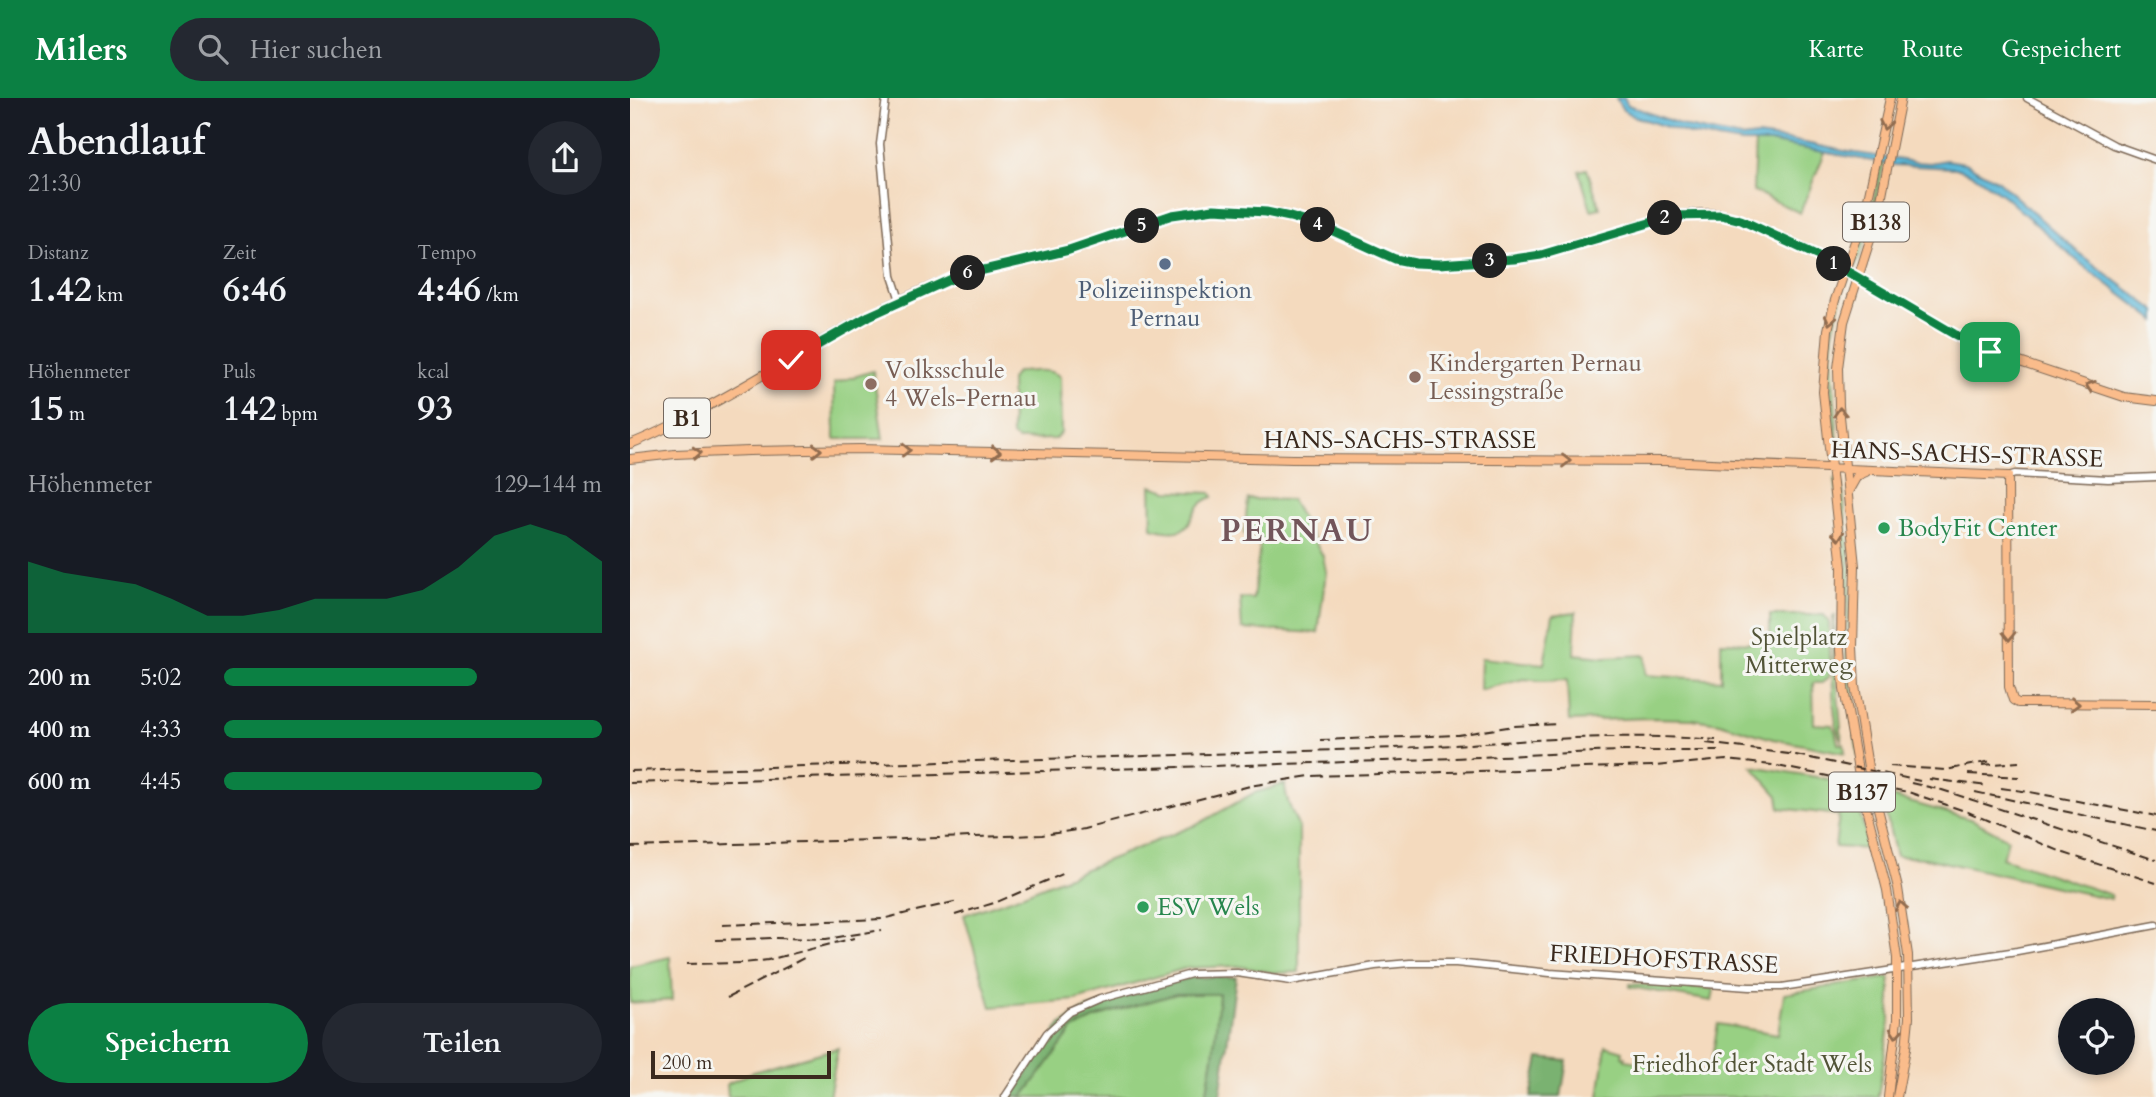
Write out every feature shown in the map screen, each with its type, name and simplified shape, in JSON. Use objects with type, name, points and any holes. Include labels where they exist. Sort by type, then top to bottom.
[{"type":"main road","name":"B138","points":[[1845,270],[1866,212],[1890,98]]},
{"type":"main road","name":"B138","points":[[1858,277],[1878,215],[1901,98]]},
{"type":"main road","name":"B1","points":[[630,444],[681,421],[901,300],[958,276],[1069,250],[1172,215],[1214,209],[1266,212],[1290,217],[1324,227],[1395,259],[1439,264],[1541,255],[1673,216],[1721,215],[1741,220],[1845,270],[1943,329],[1990,352],[2124,397],[2156,401]]},
{"type":"main road","name":"B137","points":[[1845,270],[1828,330],[1823,371],[1824,417],[1843,584],[1841,650],[1844,689],[1861,788],[1892,914],[1898,1020],[1888,1097]]},
{"type":"main road","name":"B137","points":[[1858,277],[1844,322],[1838,368],[1839,407],[1855,566],[1853,647],[1859,719],[1873,790],[1903,912],[1909,967],[1906,1048],[1897,1097]]},
{"type":"main road","name":"HANS-SACHS-STRASSE","points":[[630,459],[749,451],[859,449],[1266,459],[1659,461],[2008,476]]},
{"type":"main road","points":[[1848,492],[1857,476],[1873,469]]},
{"type":"main road","points":[[2008,476],[2011,695],[2018,703],[2156,704]]},
{"type":"street","points":[[886,98],[880,144],[892,276],[901,300]]},
{"type":"street","points":[[2027,98],[2114,145],[2156,160]]},
{"type":"street","name":"HANS-SACHS-STRASSE","points":[[2008,476],[2015,474],[2108,479],[2156,477]]},
{"type":"street","name":"FRIEDHOFSTRASSE","points":[[1005,1097],[1047,1033],[1070,1012],[1100,999],[1191,974],[1237,973],[1291,981],[1375,966],[1456,963],[1550,973],[1782,987],[2017,951],[2156,925]]},
{"type":"green space","points":[[1755,142],[1825,152],[1800,213],[1753,191]]},
{"type":"green space","points":[[1880,164],[1884,164],[1870,229],[1855,270],[1850,267],[1873,201]]},
{"type":"green space","points":[[1587,169],[1600,208],[1591,210],[1579,171]]},
{"type":"green space","points":[[1844,284],[1833,334],[1832,357],[1839,457],[1831,402],[1829,350],[1833,316]]},
{"type":"green space","points":[[873,371],[883,439],[835,439],[834,383]]},
{"type":"green space","points":[[1045,371],[1060,377],[1061,433],[1055,439],[1018,440],[1012,436],[1011,380],[1016,372]]},
{"type":"green space","points":[[1835,479],[1842,479],[1851,573],[1848,651],[1862,757],[1858,756],[1847,678],[1846,565]]},
{"type":"green space","points":[[1151,486],[1168,491],[1211,493],[1213,497],[1197,508],[1185,527],[1179,531],[1168,531],[1152,528]]},
{"type":"green space","points":[[1248,499],[1291,500],[1323,556],[1326,572],[1318,633],[1242,629],[1240,598],[1253,599],[1261,537],[1244,534]]},
{"type":"green space","name":"Spielplatz Mitterweg","points":[[1576,612],[1574,654],[1604,657],[1646,655],[1645,675],[1721,680],[1721,642],[1770,643],[1770,615],[1824,615],[1829,623],[1829,677],[1822,683],[1813,683],[1814,724],[1832,725],[1838,744],[1844,744],[1845,753],[1693,719],[1569,721],[1567,680],[1524,679],[1480,690],[1481,658],[1544,664],[1553,615]]},
{"type":"green space","points":[[1835,616],[1834,645],[1842,741],[1835,719],[1832,644]]},
{"type":"green space","points":[[1752,766],[1851,783],[1870,849],[1835,847],[1839,815],[1780,808],[1778,796]]},
{"type":"green space","name":"ESV Wels","points":[[1285,784],[1288,801],[1299,828],[1299,972],[1276,973],[1237,966],[1187,968],[1076,1000],[991,1007],[964,915],[1011,899],[1198,824],[1254,793]]},
{"type":"green space","points":[[1881,794],[1973,820],[2008,839],[2002,858],[2111,895],[2111,899],[1925,858],[1896,856]]},
{"type":"green space","points":[[670,957],[672,1000],[630,1003],[630,966]]},
{"type":"green space","points":[[1236,977],[1220,1097],[1206,1097],[1219,994],[1176,994],[1105,1014],[1073,1029],[1023,1097],[1011,1097],[1060,1025],[1085,1009],[1189,978]]},
{"type":"green space","name":"Friedhof der Stadt Wels","points":[[1890,977],[1890,1020],[1878,1097],[1599,1097],[1606,1046],[1623,1051],[1625,1060],[1709,1074],[1718,1024],[1778,1034],[1784,994]]},
{"type":"green space","points":[[1630,984],[1714,989],[1712,1001],[1630,987]]},
{"type":"green space","points":[[1176,994],[1220,994],[1206,1097],[1023,1097],[1073,1029],[1105,1014]]},
{"type":"green space","points":[[838,1048],[829,1097],[728,1097],[727,1084],[753,1072]]},
{"type":"green space","points":[[1539,1058],[1567,1061],[1561,1097],[1531,1097]]},
{"type":"water","points":[[1616,98],[1624,98],[1628,105],[1687,127],[1741,138],[1757,136],[1795,141],[1915,162],[1947,160],[1965,163],[1998,181],[2080,254],[2156,311],[2156,321],[2081,264],[2004,196],[1974,175],[1956,168],[1894,165],[1774,143],[1741,143],[1689,134],[1633,116],[1623,110]]},
{"type":"railway","points":[[1320,740],[1458,735],[1514,726],[1558,724]]},
{"type":"railway","points":[[630,771],[1367,749],[1586,738],[1673,737],[1716,740]]},
{"type":"railway","points":[[1706,743],[1796,755],[1920,781]]},
{"type":"railway","points":[[630,783],[1383,761],[1619,751],[1718,751]]},
{"type":"railway","points":[[630,847],[1042,835],[1084,829],[1250,786],[1309,776],[1654,766],[1726,760],[1772,765],[1908,792],[1968,812],[2064,853],[2156,883]]},
{"type":"railway","points":[[1890,766],[1946,770],[1991,761]]},
{"type":"railway","points":[[1982,765],[2019,762]]},
{"type":"railway","points":[[1968,774],[2019,777]]},
{"type":"railway","points":[[1929,779],[1988,786]]},
{"type":"railway","points":[[1911,783],[1942,790],[2156,860]]},
{"type":"railway","points":[[2001,788],[2156,816]]},
{"type":"railway","points":[[1975,792],[2156,831]]},
{"type":"railway","points":[[955,915],[997,902],[1065,873]]},
{"type":"railway","points":[[722,925],[882,919],[958,901]]},
{"type":"railway","points":[[716,940],[826,939],[882,930]]},
{"type":"railway","points":[[687,964],[768,960],[854,938]]},
{"type":"railway","points":[[728,997],[804,958]]},
{"type":"place","name":"Polizeiinspektion Pernau","points":[[1165,264]]},
{"type":"place","name":"Kindergarten Pernau Lessingstraße","points":[[1415,377]]},
{"type":"place","name":"Volksschule 4 Wels-Pernau","points":[[871,384]]},
{"type":"place","name":"BodyFit Center","points":[[1884,528]]},
{"type":"place","name":"ESV Wels","points":[[1143,907]]},
{"type":"district","name":"PERNAU","points":[[1297,530]]},
{"type":"route","points":[[791,360],[869,316],[941,282],[1069,250],[1172,215],[1214,209],[1266,212],[1290,217],[1324,227],[1395,259],[1439,264],[1541,255],[1673,216],[1721,215],[1741,220],[1831,262],[1899,303],[1990,352]]}]
